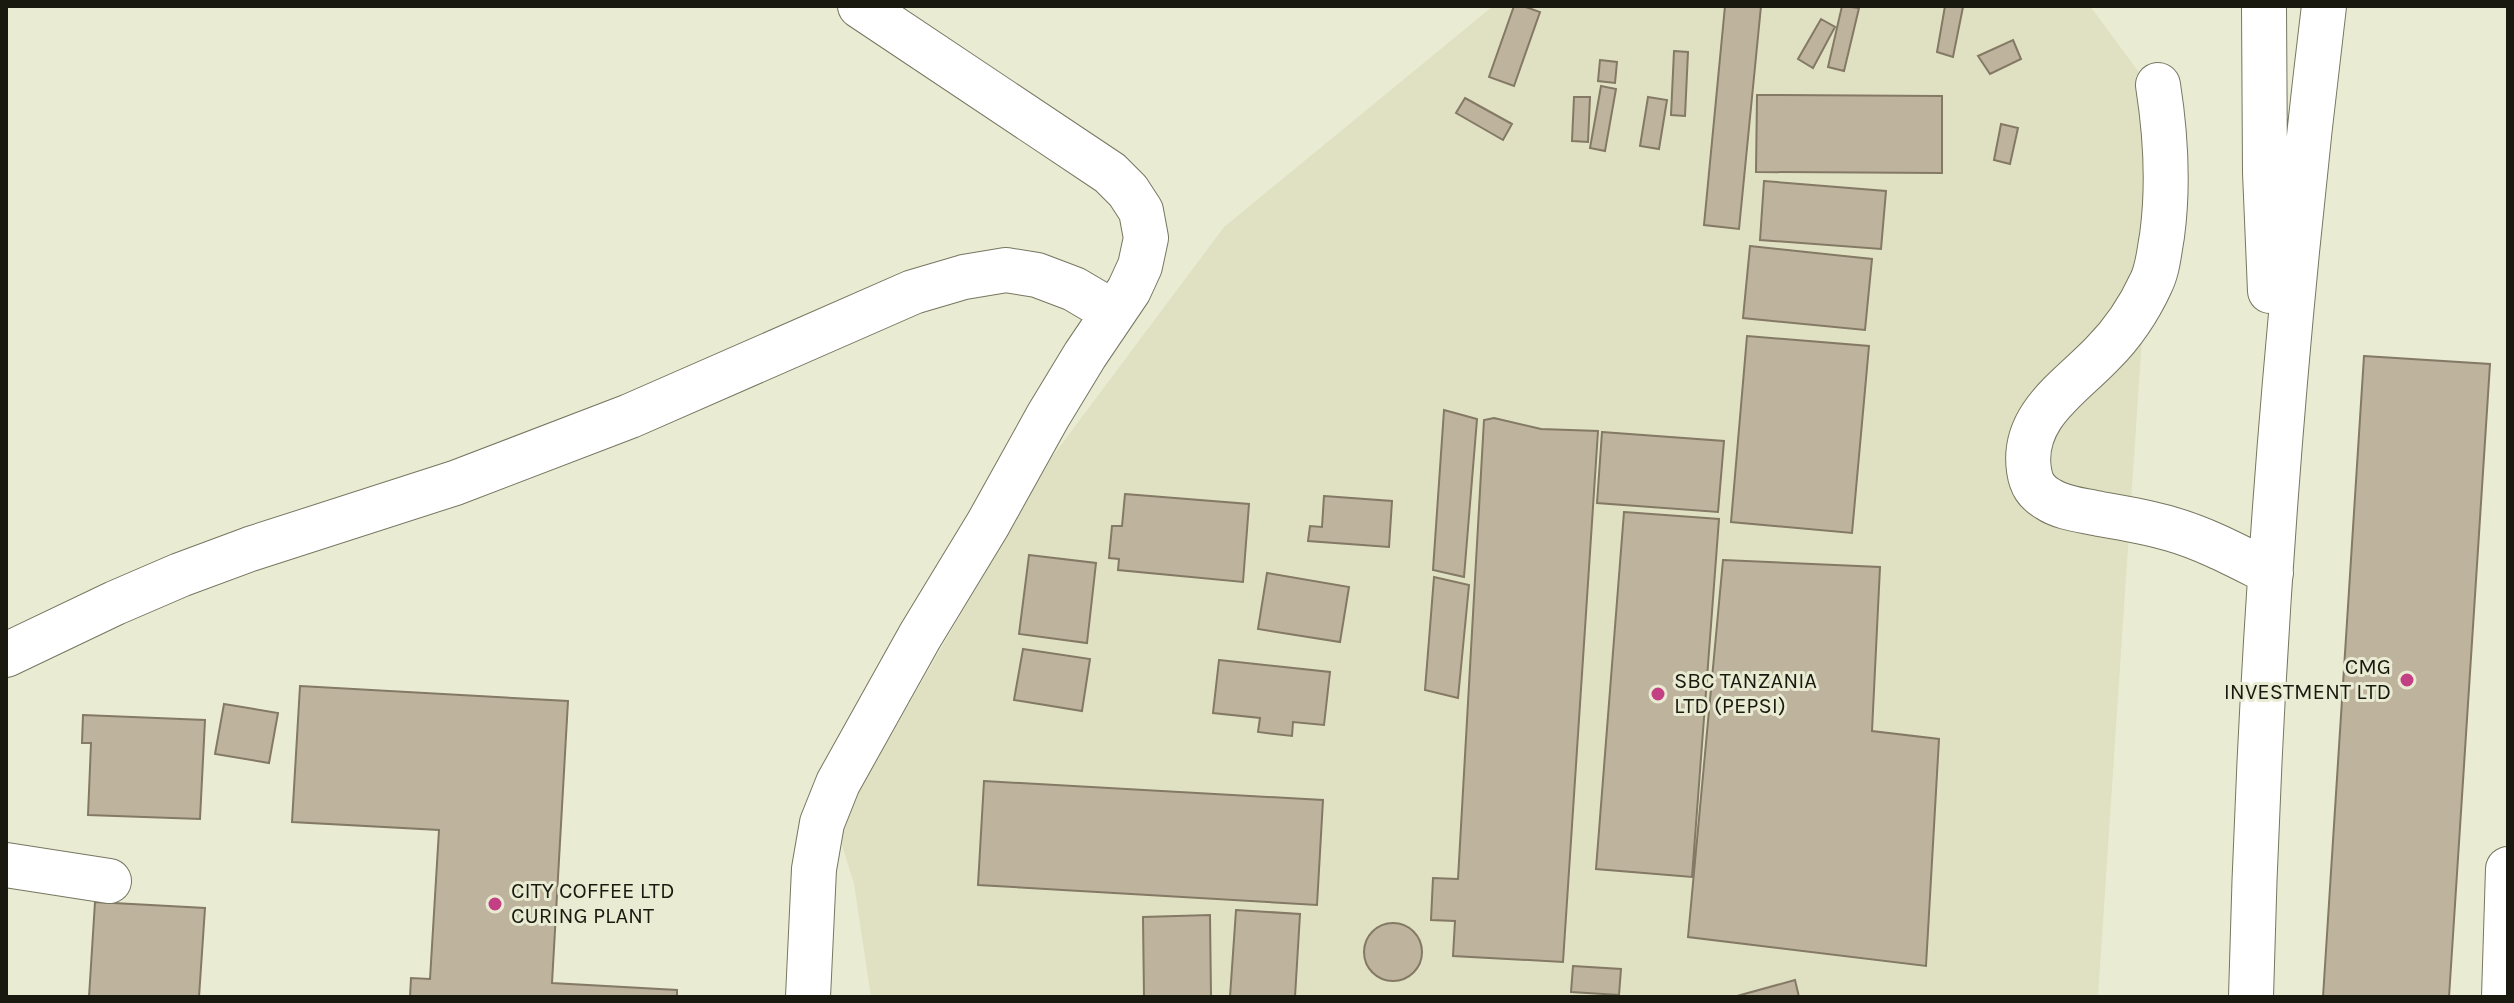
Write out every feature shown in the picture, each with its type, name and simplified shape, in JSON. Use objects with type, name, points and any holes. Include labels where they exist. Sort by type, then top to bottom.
[{"type":"lane","points":[[808,997],[814,869],[822,823],[838,783],[1048,416],[1129,290],[1140,266],[1146,238],[1141,211],[1128,191],[1110,173],[860,6]]},
{"type":"lane","points":[[2264,6],[2268,274],[2284,393]]},
{"type":"lane","points":[[2251,997],[2261,740],[2284,393],[2297,241],[2324,6]]},
{"type":"lane","points":[[2158,85],[2167,169],[2165,213],[2152,281],[2137,311],[2118,336],[2103,354],[2065,387],[2035,424],[2027,458],[2032,485],[2047,499],[2066,507],[2174,530],[2218,546],[2271,573]]},
{"type":"lane","points":[[6,655],[180,575],[250,549],[455,483],[630,416],[913,292],[964,277],[1006,270],[1037,275],[1062,284],[1113,312]]},
{"type":"lane","points":[[6,865],[109,881]]},
{"type":"lane","points":[[2504,997],[2508,869]]},
{"type":"shaded area","points":[[1493,6],[2090,6],[2158,98],[2098,997],[871,997],[854,884],[837,829],[1049,461],[1224,227]]},
{"type":"building","points":[[1514,6],[1540,12],[1514,86],[1489,77]]},
{"type":"building","points":[[1725,6],[1761,6],[1739,229],[1704,225]]},
{"type":"building","points":[[1842,6],[1859,8],[1844,71],[1828,67]]},
{"type":"building","points":[[1945,6],[1963,7],[1953,57],[1937,52]]},
{"type":"building","points":[[1821,19],[1835,27],[1813,68],[1798,59]]},
{"type":"building","points":[[2013,40],[2021,59],[1990,74],[1978,56]]},
{"type":"building","points":[[1674,51],[1688,52],[1685,116],[1671,115]]},
{"type":"building","points":[[1600,60],[1617,62],[1615,83],[1598,81]]},
{"type":"building","points":[[1601,86],[1616,89],[1605,151],[1590,148]]},
{"type":"building","points":[[1757,95],[1942,96],[1942,173],[1756,172]]},
{"type":"building","points":[[1574,97],[1590,97],[1588,142],[1572,141]]},
{"type":"building","points":[[1648,97],[1667,100],[1659,149],[1640,146]]},
{"type":"building","points":[[1465,98],[1512,124],[1503,140],[1456,113]]},
{"type":"building","points":[[2001,124],[2018,128],[2010,164],[1994,160]]},
{"type":"building","points":[[1764,181],[1886,191],[1881,249],[1760,240]]},
{"type":"building","points":[[1750,246],[1872,259],[1865,330],[1743,318]]},
{"type":"building","points":[[1747,336],[1869,346],[1852,533],[1731,522]]},
{"type":"building","name":"CMG INVESTMENT LTD","points":[[2364,356],[2490,364],[2449,997],[2323,997]]},
{"type":"building","points":[[1444,410],[1477,419],[1464,577],[1433,570]]},
{"type":"building","points":[[1494,418],[1541,429],[1598,431],[1563,962],[1453,956],[1455,921],[1431,920],[1433,878],[1458,879],[1484,420]]},
{"type":"building","points":[[1602,432],[1724,441],[1718,512],[1597,503]]},
{"type":"building","points":[[1125,494],[1249,504],[1243,582],[1118,570],[1119,559],[1109,558],[1112,526],[1122,526]]},
{"type":"building","points":[[1324,496],[1392,501],[1389,547],[1308,541],[1310,526],[1322,527]]},
{"type":"building","name":"SBC TANZANIA LTD (PEPSI)","points":[[1624,512],[1719,519],[1692,877],[1596,869]]},
{"type":"building","points":[[1029,555],[1096,563],[1087,643],[1019,634]]},
{"type":"building","points":[[1723,560],[1880,567],[1872,731],[1939,739],[1926,966],[1688,937]]},
{"type":"building","points":[[1267,573],[1349,587],[1340,642],[1258,629]]},
{"type":"building","points":[[1434,577],[1469,585],[1458,698],[1425,690]]},
{"type":"building","points":[[1023,649],[1090,659],[1082,711],[1014,700]]},
{"type":"building","points":[[1219,660],[1330,672],[1324,725],[1293,722],[1292,736],[1258,732],[1260,718],[1213,713]]},
{"type":"building","name":"CITY COFFEE LTD CURING PLANT","points":[[300,686],[568,701],[552,983],[677,990],[677,997],[410,997],[411,978],[430,979],[439,830],[292,822]]},
{"type":"building","points":[[224,704],[278,713],[269,763],[215,754]]},
{"type":"building","points":[[83,715],[205,720],[200,819],[88,815],[91,743],[82,743]]},
{"type":"building","points":[[984,781],[1323,800],[1317,905],[978,885]]},
{"type":"building","points":[[95,902],[205,908],[199,997],[89,997]]},
{"type":"building","points":[[1236,910],[1300,914],[1295,997],[1230,997]]},
{"type":"building","points":[[1210,915],[1211,997],[1144,997],[1143,917]]},
{"type":"building","points":[[1393,923],[1404,925],[1413,932],[1420,941],[1420,963],[1413,972],[1404,979],[1393,981],[1382,979],[1373,972],[1366,963],[1364,952],[1366,941],[1373,932],[1382,925]]},
{"type":"building","points":[[1573,966],[1621,969],[1619,995],[1571,992]]},
{"type":"building","points":[[1795,980],[1799,997],[1737,996]]},
{"type":"place","name":"CMG INVESTMENT LTD","points":[[2407,680]]},
{"type":"place","name":"SBC TANZANIA LTD (PEPSI)","points":[[1658,694]]},
{"type":"place","name":"CITY COFFEE LTD CURING PLANT","points":[[495,904]]}]
